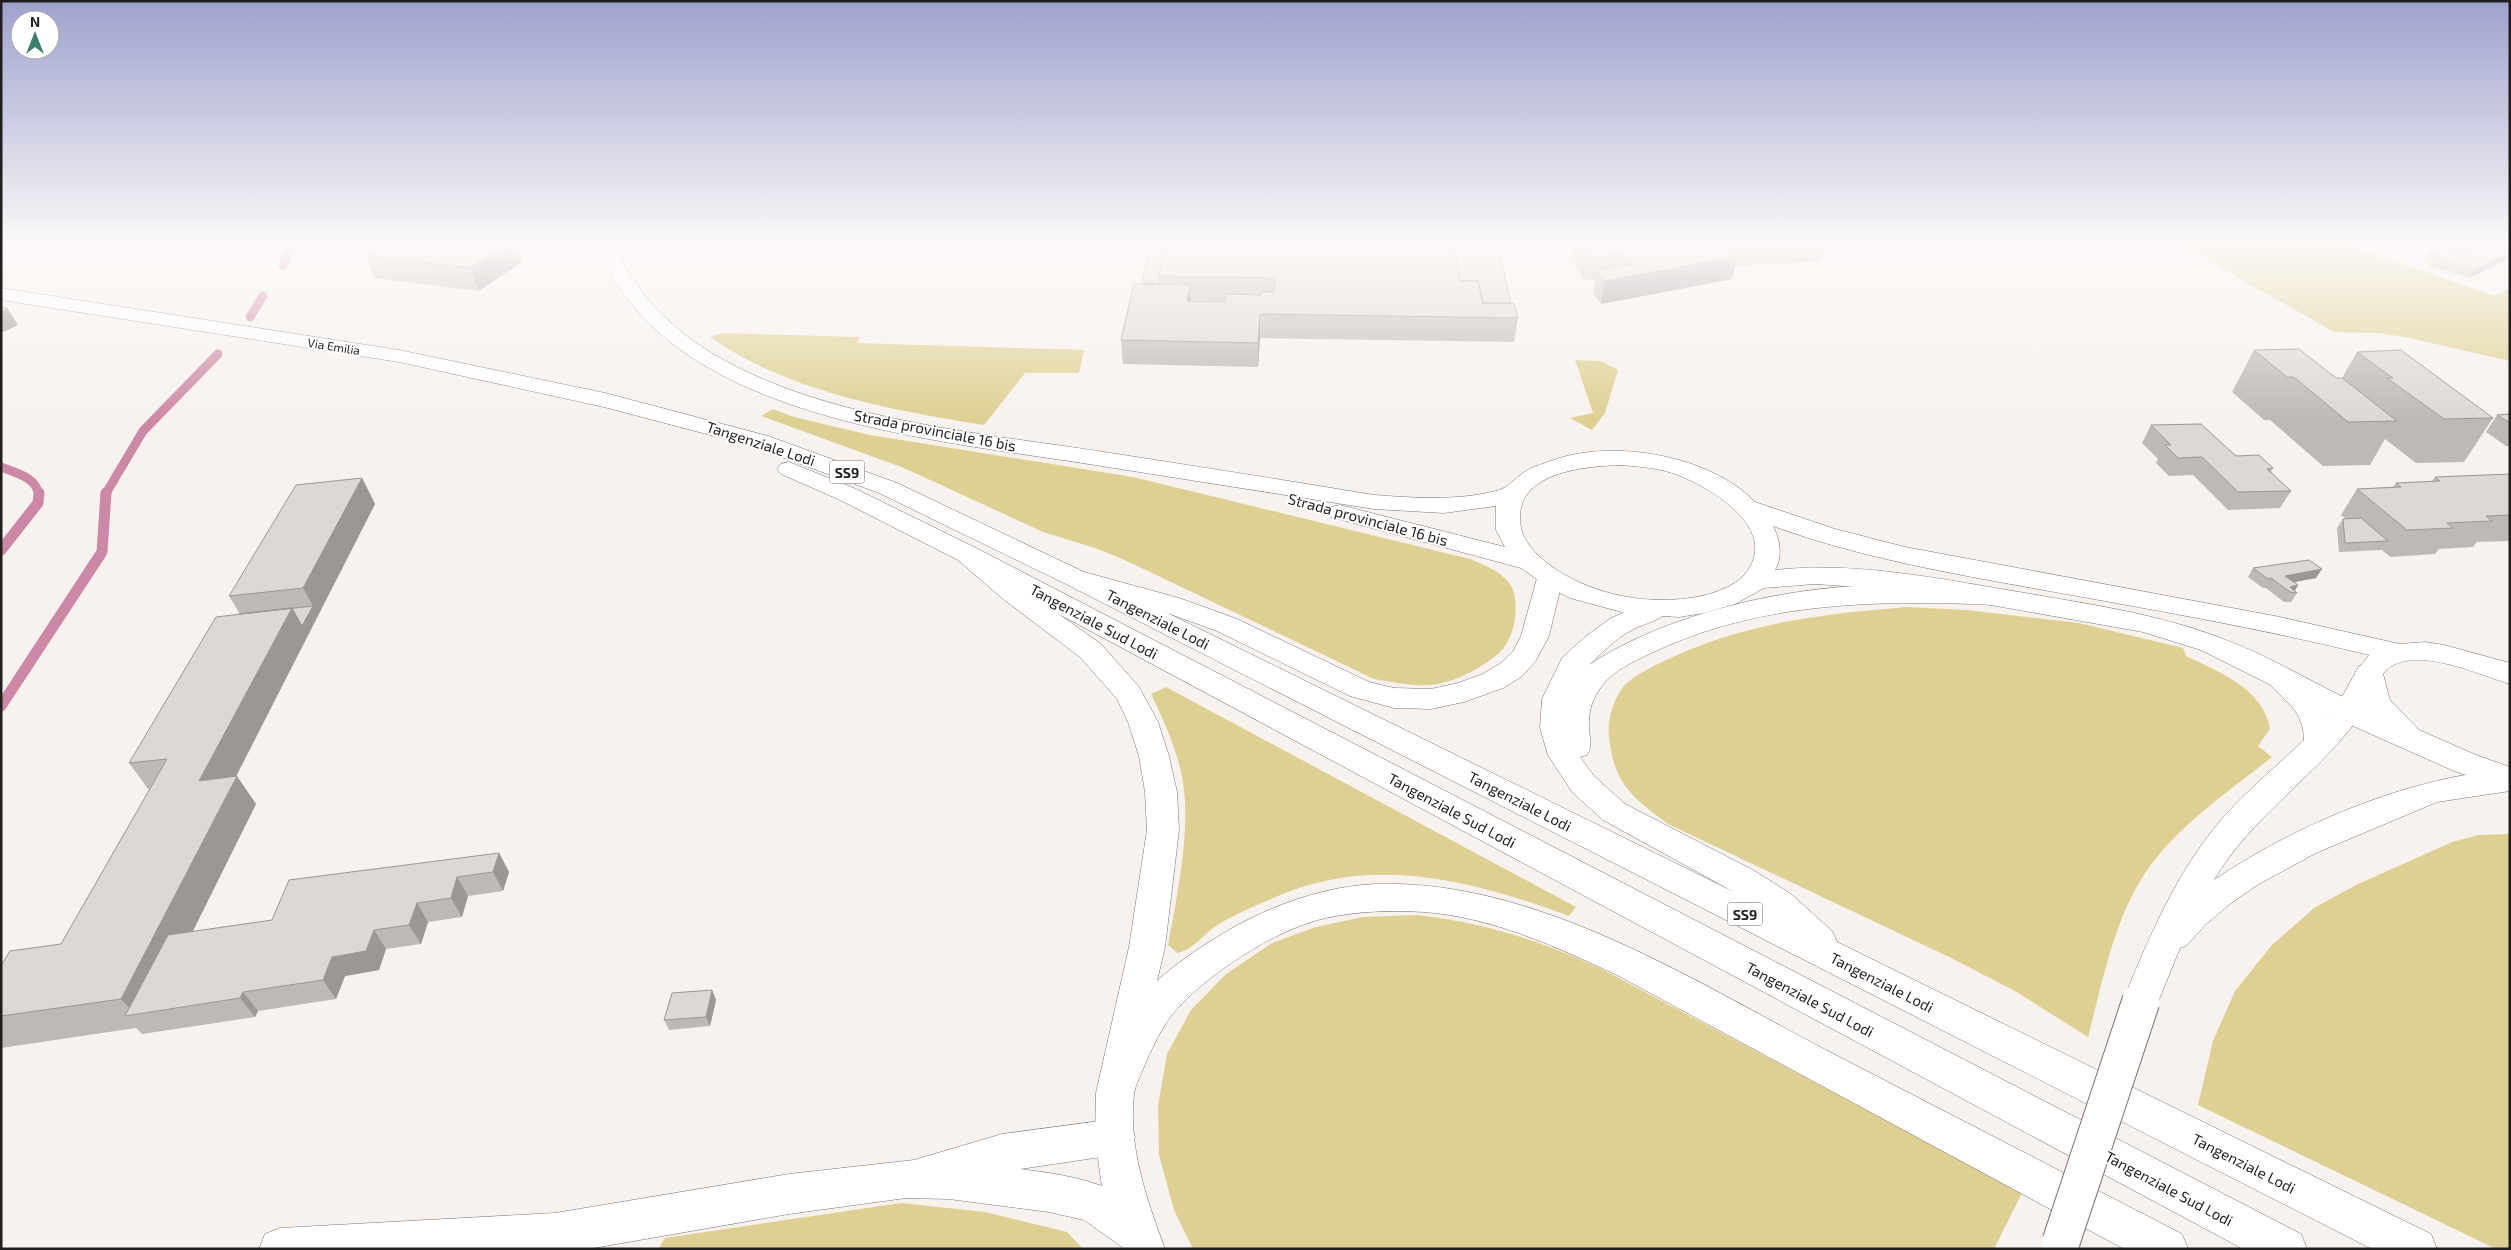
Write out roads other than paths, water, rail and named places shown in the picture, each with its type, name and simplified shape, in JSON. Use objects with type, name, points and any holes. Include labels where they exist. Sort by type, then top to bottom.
[{"type":"main road","name":"Via Emilia","points":[[67,304],[399,356],[605,400]]},
{"type":"main road","name":"Strada provinciale 16 bis","points":[[640,304],[654,321],[681,341],[715,362],[799,400],[903,427],[1374,502],[1411,505],[1469,505],[1514,494]]},
{"type":"main road","name":"Tangenziale Sud Lodi","points":[[605,400],[793,471],[847,494],[967,554],[2286,1249]]},
{"type":"main road","name":"Tangenziale Lodi","points":[[605,400],[760,441],[839,469],[932,507],[2416,1249]]},
{"type":"main road","points":[[1075,578],[1169,604],[1227,626],[1360,689],[1394,698],[1431,699],[1464,692],[1493,681],[1511,670],[1525,655],[1535,636],[1540,570],[1512,539],[1506,515],[1514,494],[1528,480],[1548,469],[1583,460],[1618,458],[1654,462],[1688,471],[1720,486],[1749,508],[1794,526],[1897,555],[2276,624],[2400,653]]},
{"type":"main road","name":"Strada provinciale 16 bis","points":[[1205,476],[1540,570],[1581,593],[1618,604],[1656,608]]},
{"type":"main road","points":[[1749,508],[1763,528],[1768,547],[1764,566],[1751,584]]},
{"type":"main road","points":[[967,554],[1012,593],[1091,651],[1110,670],[1129,694],[1143,722],[1154,756],[1161,792],[1163,830],[1157,886],[1147,947],[1115,1093],[1115,1136],[1122,1187],[1140,1241]]},
{"type":"main road","points":[[1847,965],[1779,904],[1749,884],[1614,812],[1583,784],[1563,755],[1555,728],[1557,699],[1572,665],[1595,642],[1621,624],[1656,608],[1694,606],[1726,598],[1751,584],[1786,577],[1822,576],[1856,578],[1996,597],[2115,616],[2153,625],[2210,644],[2347,711],[2478,770],[2510,779]]},
{"type":"main road","points":[[1599,798],[1585,777],[1576,751],[1574,721],[1579,696],[1592,677],[1616,658],[1656,639],[1712,621],[1786,604],[1851,596],[1907,593],[1996,597]]},
{"type":"main road","points":[[2060,1246],[2141,1001],[2159,955],[2180,907],[2203,869],[2234,828],[2319,743],[2347,711],[2369,673],[2379,660],[2400,653],[2421,652],[2473,660],[2510,674]]},
{"type":"main road","points":[[2473,660],[2510,656]]},
{"type":"main road","points":[[2369,673],[2370,691],[2382,711],[2402,730],[2424,745]]},
{"type":"main road","points":[[2278,676],[2294,688],[2316,718],[2320,730],[2319,743]]},
{"type":"main road","points":[[2159,955],[2178,932],[2215,898],[2262,866],[2333,830],[2433,792],[2468,784],[2510,779]]},
{"type":"main road","points":[[1115,1093],[1136,1040],[1153,1012],[1180,984],[1249,932],[1319,905],[1357,899],[1427,898],[1471,904],[1525,919],[1580,941],[1630,965],[2166,1249]]},
{"type":"main road","points":[[280,1249],[555,1234],[681,1214],[789,1194],[906,1179],[1002,1153],[1115,1136]]},
{"type":"main road","points":[[906,1179],[949,1180],[1049,1192],[1091,1202],[1112,1213],[1140,1241]]},
{"type":"waterway","points":[[250,317],[258,304]]},
{"type":"waterway","points":[[106,493],[143,431],[218,354]]},
{"type":"waterway","points":[[1,467],[30,480],[39,495]]},
{"type":"waterway","points":[[1,706],[102,552],[106,493]]},
{"type":"waterway","points":[[1,550],[38,503],[39,495]]}]
